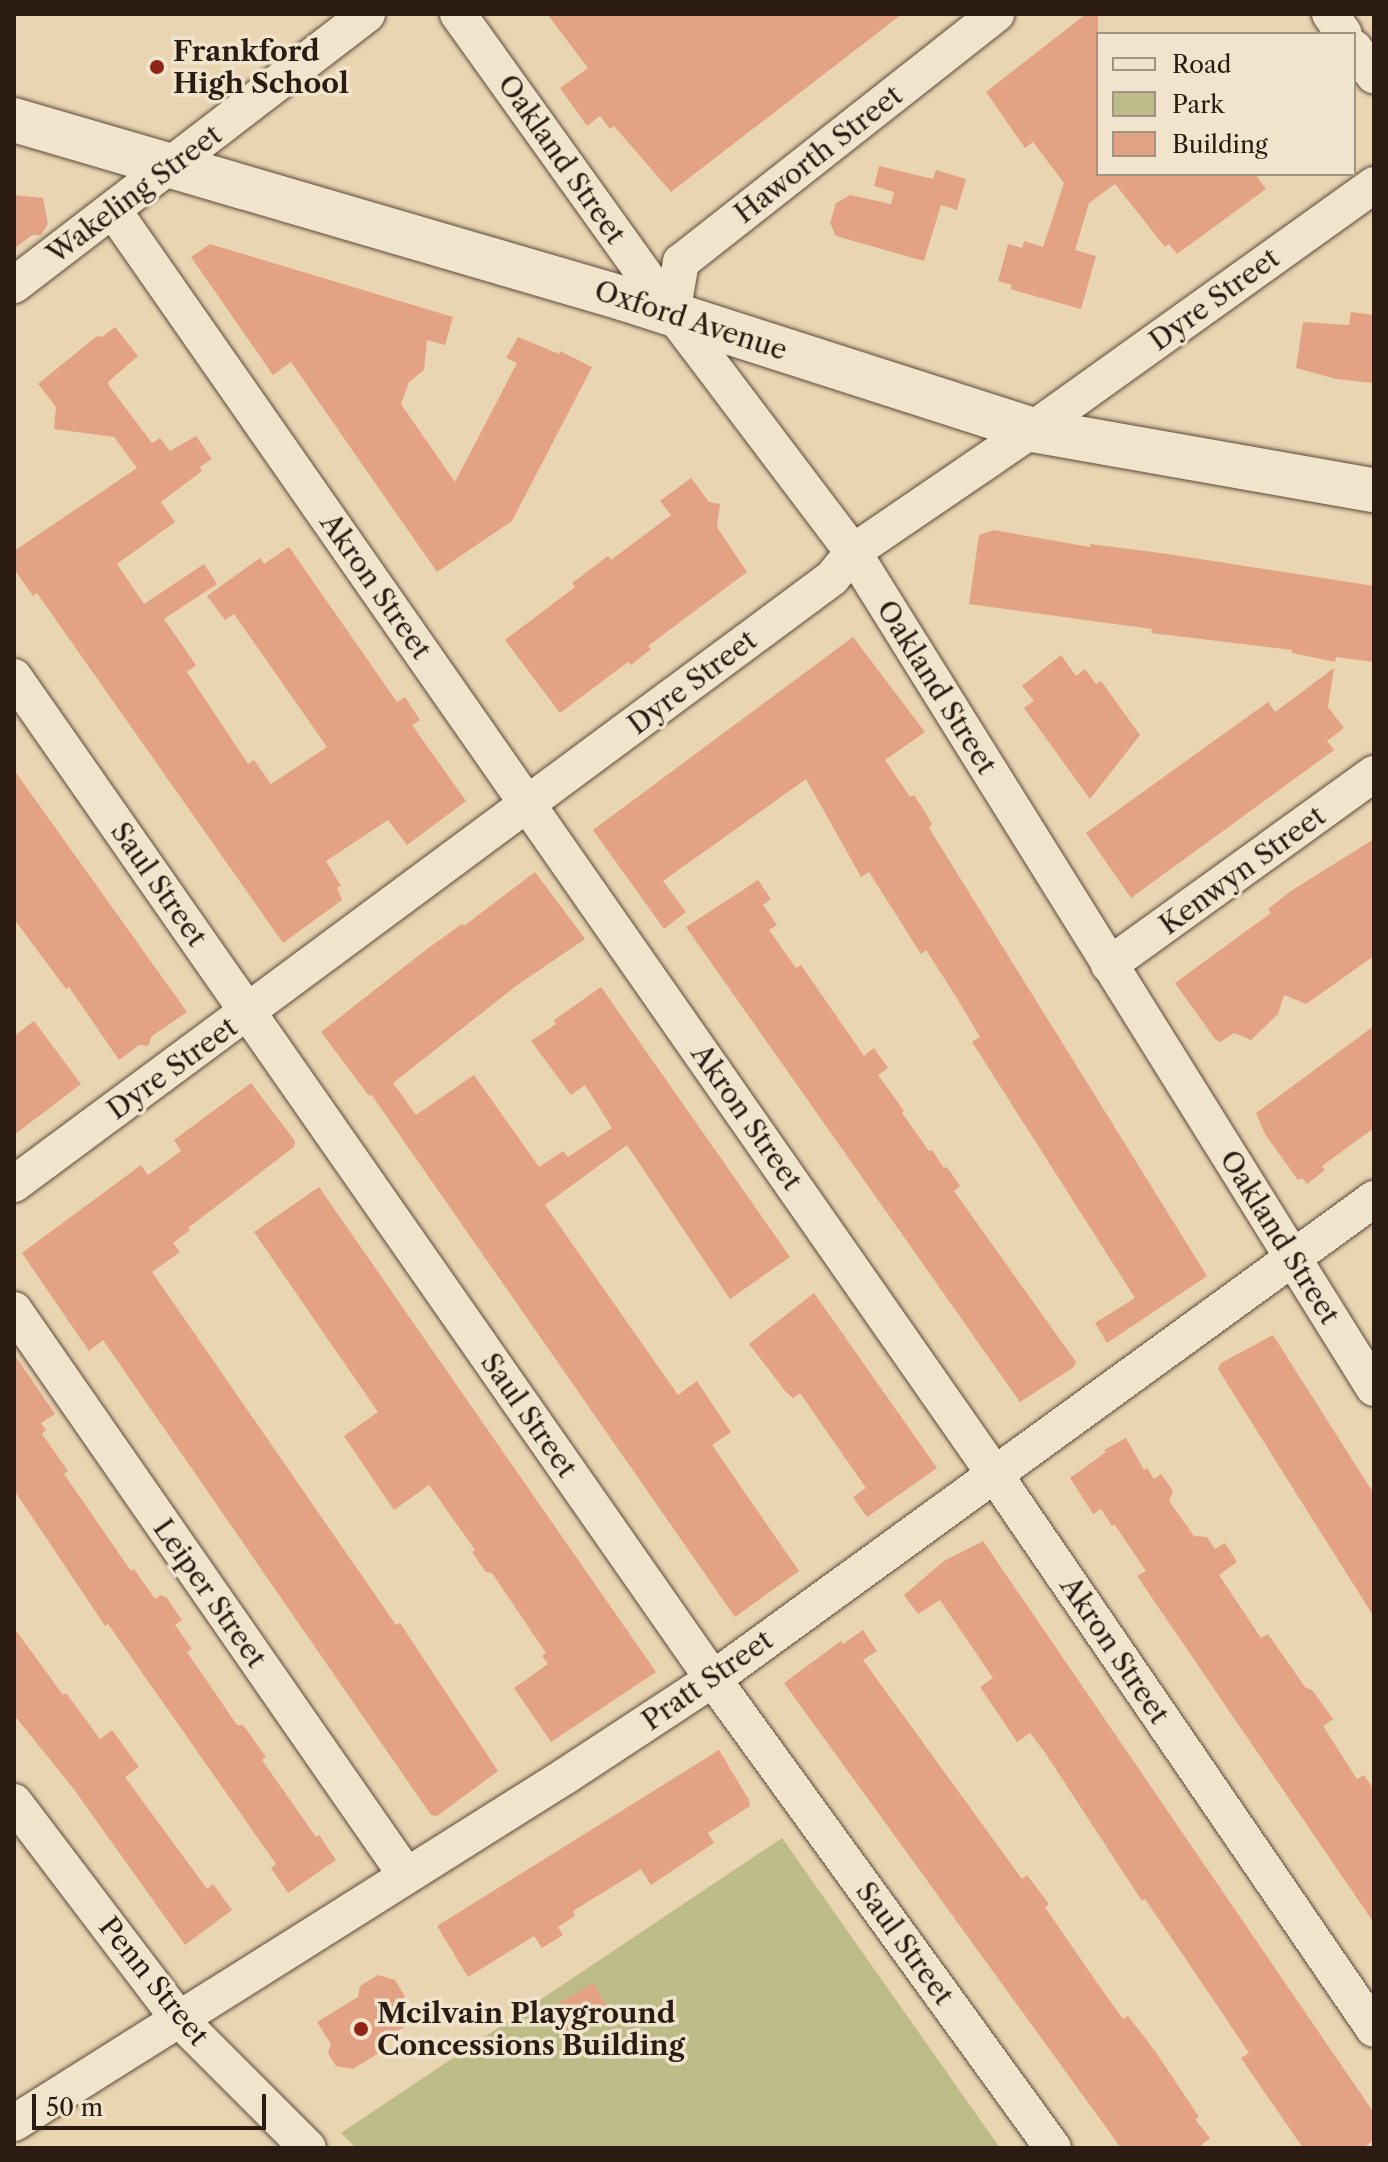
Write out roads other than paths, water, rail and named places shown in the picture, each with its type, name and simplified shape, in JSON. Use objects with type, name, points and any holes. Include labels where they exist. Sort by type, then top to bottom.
[{"type":"street","name":"Wakeling Street","points":[[14,285],[367,14]]},
{"type":"street","name":"Oakland Street","points":[[458,14],[672,313],[853,552],[1374,1388]]},
{"type":"street","name":"Haworth Street","points":[[672,313],[681,262],[996,14]]},
{"type":"street","points":[[1330,14],[1343,32]]},
{"type":"street","points":[[1356,51],[1374,76]]},
{"type":"street","name":"Oxford Avenue","points":[[14,120],[175,164],[672,313],[1032,430],[1374,490]]},
{"type":"street","name":"Dyre Street","points":[[14,1184],[832,578],[853,552],[1032,430],[1374,185]]},
{"type":"street","name":"Akron Street","points":[[113,210],[995,1475],[1374,2029]]},
{"type":"street","name":"Saul Street","points":[[14,677],[713,1679],[1053,2148]]},
{"type":"street","name":"Kenwyn Street","points":[[1109,965],[1374,774]]},
{"type":"street","name":"Pratt Street","points":[[14,2123],[713,1679],[1374,1199]]},
{"type":"street","name":"Leiper Street","points":[[14,1310],[406,1875]]},
{"type":"street","name":"Penn Street","points":[[14,1802],[179,2019],[308,2148]]},
{"type":"place","name":"Frankford High School","points":[[157,67]]},
{"type":"place","name":"Mcilvain Playground Concessions Building","points":[[361,2029]]}]
